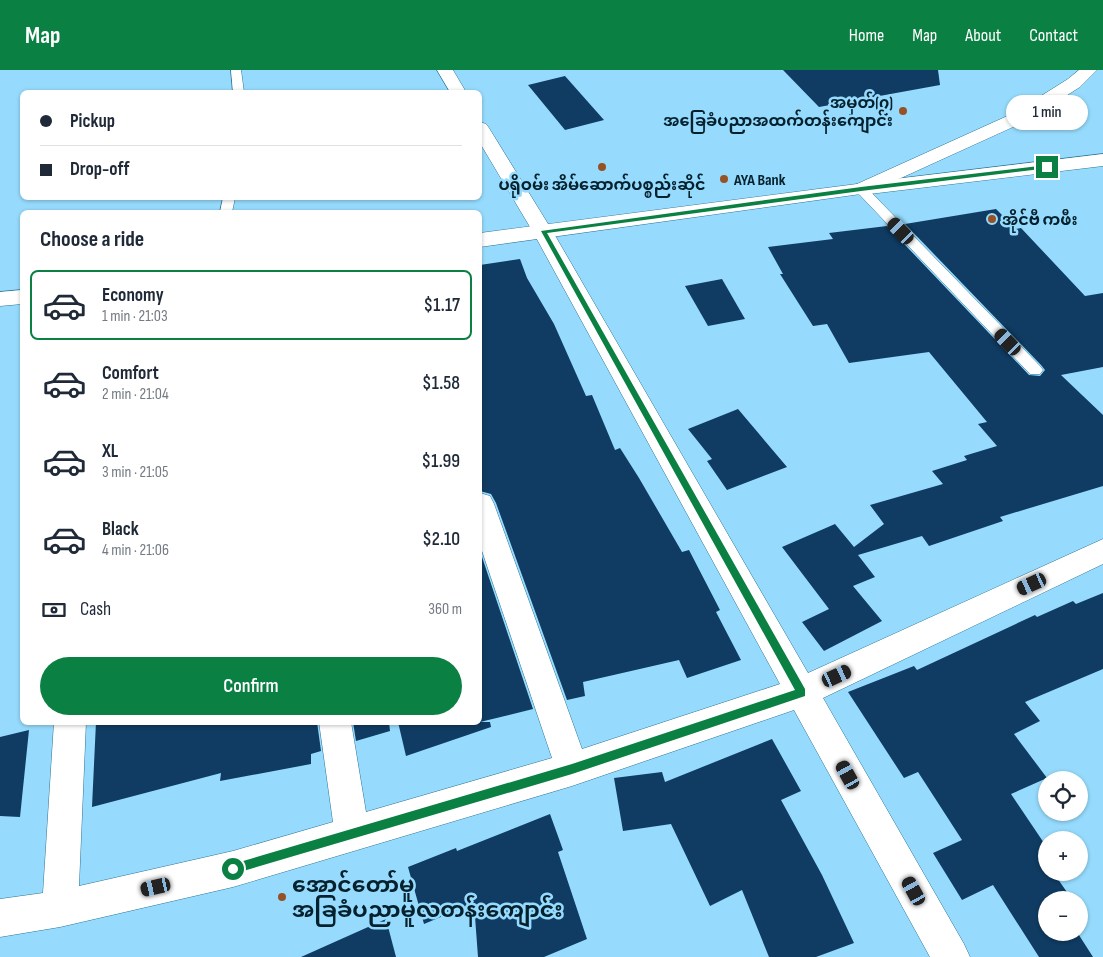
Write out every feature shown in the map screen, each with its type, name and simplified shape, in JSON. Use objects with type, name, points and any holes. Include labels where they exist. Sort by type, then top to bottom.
[{"type":"street","points":[[444,70],[457,90]]},
{"type":"street","points":[[861,189],[1020,117],[1074,83],[1089,70]]},
{"type":"street","points":[[482,131],[543,232],[951,957]]},
{"type":"street","points":[[482,240],[861,189],[1103,160]]},
{"type":"street","points":[[0,299],[20,297]]},
{"type":"street","points":[[482,510],[572,769]]},
{"type":"street","points":[[0,918],[60,909],[233,869],[572,769],[802,692],[1103,551]]},
{"type":"street","points":[[60,909],[70,725]]},
{"type":"street","points":[[335,725],[352,835]]},
{"type":"lane","points":[[236,70],[239,90]]},
{"type":"lane","points":[[861,189],[1035,370]]},
{"type":"building","points":[[783,70],[938,70],[940,85],[819,107]]},
{"type":"building","points":[[565,76],[604,120],[565,130],[528,85]]},
{"type":"building","points":[[996,209],[1016,229],[1021,228],[1085,296],[1103,293],[1103,367],[1061,375],[1103,415],[1103,486],[1000,517],[1003,521],[929,546],[922,536],[858,555],[875,577],[853,586],[882,621],[824,651],[802,622],[829,609],[782,547],[835,524],[854,547],[884,524],[870,505],[943,484],[932,471],[967,460],[964,456],[997,446],[978,424],[987,422],[929,352],[849,363],[827,324],[813,326],[780,274],[783,274],[768,247],[833,239],[829,233],[887,226],[1029,375],[1040,376],[1045,370],[1041,365],[905,224]]},
{"type":"building","points":[[520,259],[527,278],[554,324],[586,396],[592,395],[615,450],[620,448],[682,552],[689,550],[720,610],[716,612],[741,660],[687,678],[679,660],[583,682],[585,696],[567,700],[496,503],[491,494],[482,492],[482,265]]},
{"type":"building","points":[[722,279],[745,319],[708,326],[685,286]]},
{"type":"building","points":[[738,409],[787,467],[727,490],[707,461],[712,459],[688,429]]},
{"type":"building","points":[[482,557],[533,709],[482,722]]},
{"type":"building","points":[[1103,593],[1103,669],[1025,702],[1040,721],[1014,734],[1042,771],[1038,771],[1038,782],[1011,794],[1038,834],[1038,881],[1059,881],[1066,891],[1038,891],[1038,941],[1083,941],[1093,957],[1039,957],[993,885],[962,900],[933,853],[962,840],[918,772],[904,778],[848,692],[914,666],[917,670],[1035,615],[1037,617],[1073,601],[1076,604]]},
{"type":"building","points":[[482,722],[490,722],[491,727],[406,756],[399,725],[482,725]]},
{"type":"building","points":[[96,725],[317,725],[321,751],[311,754],[311,764],[220,781],[221,773],[92,807]]},
{"type":"building","points":[[353,725],[389,725],[390,731],[356,741]]},
{"type":"building","points":[[29,730],[20,817],[0,816],[0,737]]},
{"type":"building","points":[[772,739],[801,791],[781,800],[822,875],[854,943],[816,957],[769,957],[742,890],[710,906],[671,824],[623,831],[614,778],[662,772],[665,782]]},
{"type":"building","points":[[550,814],[563,850],[558,852],[587,939],[544,957],[478,957],[474,903],[424,924],[408,867],[456,848],[457,851]]},
{"type":"building","points":[[386,919],[396,957],[301,957]]},
{"type":"place","name":"အမှတ်(၇) အခြေခံပညာအထက်တန်းကျောင်း","points":[[903,111]]},
{"type":"place","name":"ပရိုဝမ်း အိမ်ဆောက်ပစ္စည်းဆိုင်","points":[[602,167]]},
{"type":"place","name":"AYA Bank","points":[[724,179]]},
{"type":"place","name":"အိုင်ဗီ ကဖီး","points":[[992,219]]},
{"type":"place","name":"အောင်တော်မူ အခြခံပညာမူလတန်းကျောင်း","points":[[282,897]]},
{"type":"route","points":[[233,869],[572,769],[802,692],[543,232],[861,189],[1047,167]]}]
